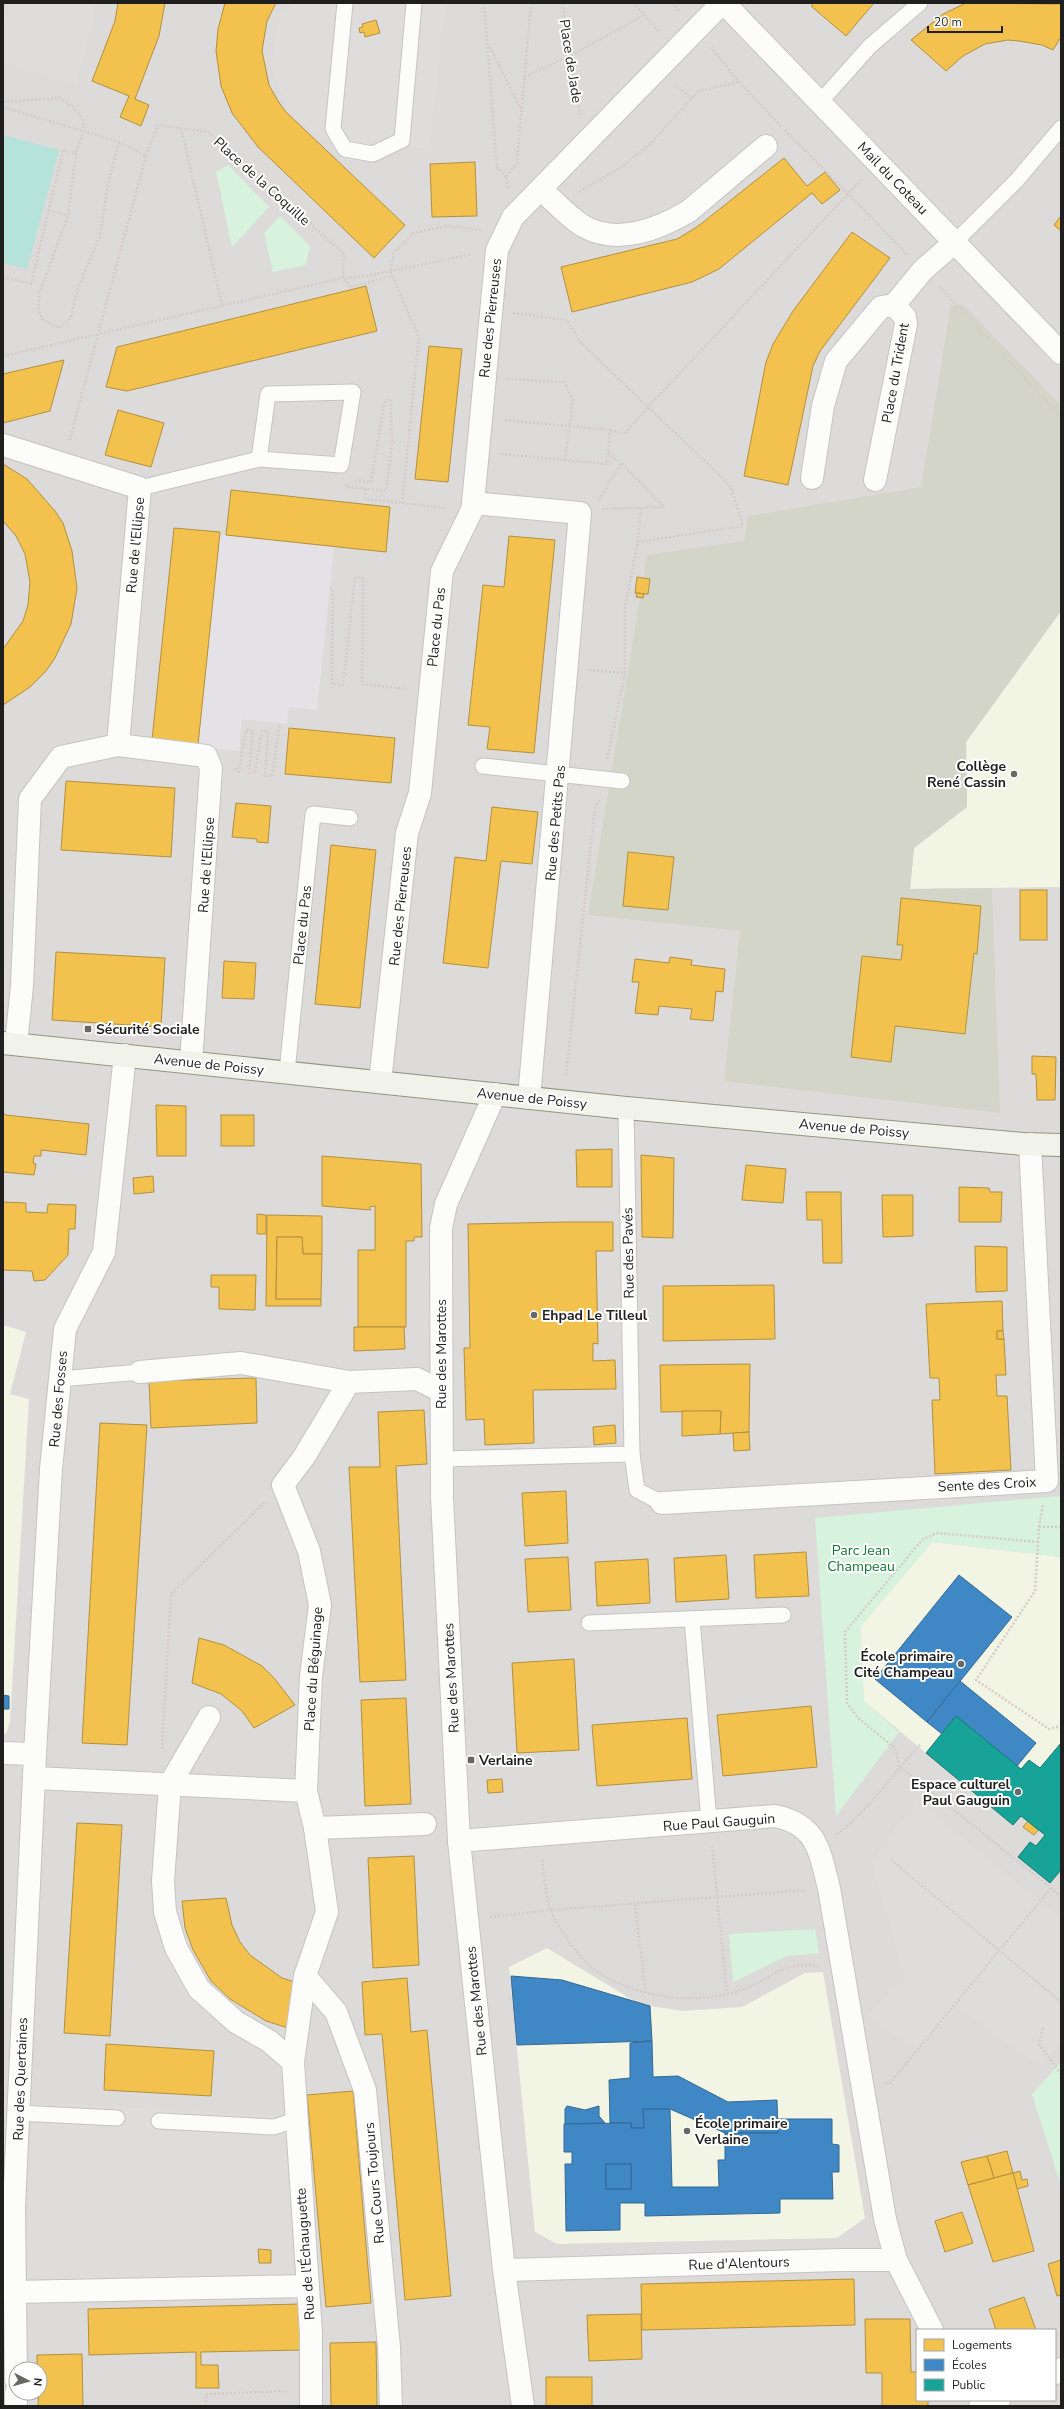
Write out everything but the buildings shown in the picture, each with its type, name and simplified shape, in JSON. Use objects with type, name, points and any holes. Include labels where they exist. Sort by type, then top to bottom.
[{"type":"main road","name":"Avenue de Poissy","points":[[10,1043],[626,1108],[1030,1144],[1061,1145]]},
{"type":"street","name":"Rue des Pierreuses","points":[[442,571],[472,506],[501,241],[513,217],[723,3]]},
{"type":"street","name":"Mail du Coteau","points":[[723,3],[1061,353]]},
{"type":"street","points":[[541,189],[584,227],[609,236],[634,234],[676,219],[689,211],[766,146]]},
{"type":"street","points":[[894,305],[923,270],[955,242]]},
{"type":"street","name":"Place du Trident","points":[[812,478],[823,406],[836,361],[881,306],[894,305],[905,317],[906,324],[875,480]]},
{"type":"street","name":"Rue de l'Ellipse","points":[[3,445],[140,488],[118,745]]},
{"type":"street","name":"Rue des Petits Pas","points":[[472,506],[580,513],[559,774],[529,1098]]},
{"type":"street","name":"Place du Pas","points":[[426,731],[442,571]]},
{"type":"street","name":"Rue des Pierreuses","points":[[380,1082],[407,833],[420,793],[426,731]]},
{"type":"street","points":[[10,1043],[22,986],[30,799],[61,757],[118,745],[206,756],[211,768]]},
{"type":"street","name":"Rue de l'Ellipse","points":[[191,1062],[211,789],[211,768]]},
{"type":"street","name":"Rue des Fosses","points":[[35,1754],[51,1469],[65,1328],[104,1252],[125,1055]]},
{"type":"street","name":"Rue des Marottes","points":[[495,1094],[446,1204],[441,1228],[443,1519],[459,1841],[469,1920],[504,2270],[523,2406]]},
{"type":"street","name":"Sente des Croix","points":[[662,1503],[1047,1481],[1030,1144]]},
{"type":"street","points":[[140,1372],[241,1363],[349,1382],[417,1379],[441,1391]]},
{"type":"street","points":[[283,1485],[304,1457],[349,1382]]},
{"type":"street","name":"Place du Béguinage","points":[[283,1485],[309,1551],[320,1605],[310,1676],[306,1791],[316,1828],[327,1912],[305,1976],[293,2062]]},
{"type":"street","points":[[209,1717],[165,1783],[163,1881],[165,1912],[176,1948],[199,1988],[236,2022],[269,2041],[293,2062]]},
{"type":"street","points":[[3,1753],[35,1754]]},
{"type":"street","name":"Rue des Quertaines","points":[[16,2361],[14,2206],[35,1754]]},
{"type":"street","points":[[35,1778],[165,1783],[306,1791]]},
{"type":"street","name":"Rue Paul Gauguin","points":[[459,1841],[775,1816],[791,1819],[812,1835],[818,1848],[828,1888],[885,2219],[896,2260]]},
{"type":"street","points":[[316,1828],[425,1824]]},
{"type":"street","name":"Rue Cours Toujours","points":[[305,1976],[336,2012],[365,2090],[389,2347],[391,2406]]},
{"type":"street","name":"Rue de l'Échauguette","points":[[293,2062],[308,2286],[311,2398]]},
{"type":"street","name":"Rue d'Alentours","points":[[504,2270],[841,2260],[896,2260]]},
{"type":"street","points":[[896,2260],[931,2329]]},
{"type":"street","points":[[14,2292],[308,2286]]},
{"type":"street","points":[[980,2406],[996,2401]]},
{"type":"lane","points":[[345,3],[333,129],[346,149],[372,154],[402,140],[414,3]]},
{"type":"lane","points":[[820,102],[870,46],[920,3]]},
{"type":"lane","points":[[955,242],[1017,180],[1061,128]]},
{"type":"lane","points":[[140,488],[259,459],[341,465],[353,392],[268,394],[259,459]]},
{"type":"lane","points":[[483,766],[622,780]]},
{"type":"lane","name":"Place du Pas","points":[[288,1072],[313,814],[350,818]]},
{"type":"lane","name":"Rue des Pavés","points":[[626,1108],[632,1454],[637,1490],[662,1503]]},
{"type":"lane","points":[[60,1379],[140,1372]]},
{"type":"lane","points":[[443,1459],[632,1454]]},
{"type":"lane","points":[[589,1623],[783,1614]]},
{"type":"lane","points":[[692,1618],[709,1821]]},
{"type":"lane","points":[[159,2121],[274,2127],[296,2111]]},
{"type":"lane","points":[[18,2113],[118,2118]]},
{"type":"path","points":[[484,3],[489,46],[497,168],[506,177],[508,191]]},
{"type":"path","points":[[506,177],[517,163],[531,3]]},
{"type":"path","name":"Place de Jade","points":[[562,3],[580,118]]},
{"type":"path","points":[[633,3],[662,33]]},
{"type":"path","points":[[672,3],[697,29],[739,82],[923,270],[1061,417]]},
{"type":"path","points":[[524,77],[570,56],[644,15]]},
{"type":"path","points":[[489,46],[521,109]]},
{"type":"path","points":[[577,193],[620,168],[651,143],[699,91],[739,82]]},
{"type":"path","points":[[675,84],[692,99]]},
{"type":"path","points":[[3,102],[60,98],[74,108],[83,120],[84,132],[76,153],[68,216],[40,292],[38,308],[42,319],[59,328],[71,318],[76,294],[100,236],[107,189],[119,142]]},
{"type":"path","points":[[3,108],[119,142],[146,156],[100,333],[63,463]]},
{"type":"path","name":"Place de la Coquille","points":[[146,156],[158,125],[208,132],[344,254],[343,278]]},
{"type":"path","points":[[181,128],[222,305]]},
{"type":"path","points":[[3,277],[31,284],[63,150],[76,153]]},
{"type":"path","points":[[503,420],[610,430],[625,434],[648,407],[847,193],[879,163]]},
{"type":"path","points":[[49,210],[68,216]]},
{"type":"path","points":[[402,503],[420,337],[390,271],[394,253],[414,233],[448,226],[501,241]]},
{"type":"path","points":[[3,356],[343,278],[390,271],[501,241]]},
{"type":"path","points":[[343,278],[351,287],[392,276]]},
{"type":"path","points":[[513,313],[567,320],[581,343],[730,485],[743,526],[638,542]]},
{"type":"path","points":[[507,379],[564,382],[573,400],[571,426],[565,460]]},
{"type":"path","points":[[341,465],[346,479],[371,482],[385,400],[391,401],[392,446],[386,491],[347,487]]},
{"type":"path","points":[[501,454],[606,464],[610,430]]},
{"type":"path","points":[[600,509],[664,508],[621,463],[608,453]]},
{"type":"path","points":[[597,502],[621,463]]},
{"type":"path","points":[[366,489],[365,499],[402,503],[472,506]]},
{"type":"path","points":[[607,761],[625,673],[625,607],[638,542],[642,508]]},
{"type":"path","points":[[330,589],[333,589],[332,684],[343,685],[355,577],[362,578],[362,684],[410,689]]},
{"type":"path","points":[[568,668],[625,673]]},
{"type":"path","points":[[211,768],[228,765],[239,772],[246,730],[253,731],[249,773],[255,773],[262,731],[268,731],[265,776],[272,776],[280,723]]},
{"type":"path","points":[[566,1075],[595,807],[601,797]]},
{"type":"path","points":[[165,1783],[171,1594],[283,1485]]},
{"type":"path","points":[[1061,1527],[1039,1527],[1035,1591],[976,1680],[1049,1729],[1061,1726]]},
{"type":"path","points":[[1038,1542],[937,1533],[922,1540],[845,1632],[847,1703],[858,1718],[895,1748],[899,1766],[1061,1896]]},
{"type":"path","points":[[818,1848],[850,1825],[899,1766],[921,1744]]},
{"type":"path","points":[[712,1846],[727,1993]]},
{"type":"path","points":[[542,1860],[551,1910],[567,1940],[597,1972],[646,1994],[685,1998],[727,1993],[742,1990],[788,1966],[807,1964],[842,1971]]},
{"type":"path","points":[[891,1860],[1061,2002]]},
{"type":"path","points":[[469,1920],[551,1910],[828,1888]]},
{"type":"path","points":[[859,2073],[890,2083],[1051,1888]]},
{"type":"path","points":[[636,1904],[646,1994]]},
{"type":"path","points":[[1043,2028],[1039,2044],[1061,2074]]},
{"type":"path","points":[[206,2406],[206,2394],[311,2398]]},
{"type":"shaded area","points":[[3,3],[1061,3],[1061,2406],[3,2406]]},
{"type":"shaded area","points":[[10,3],[94,3],[95,16],[77,84],[3,62],[3,28]]},
{"type":"shaded area","points":[[295,3],[446,3],[430,149],[327,141],[289,115],[271,67],[279,16]]},
{"type":"shaded area","points":[[3,135],[59,150],[27,269],[3,263]]},
{"type":"shaded area","points":[[951,305],[963,305],[1061,405],[1061,611],[966,742],[967,807],[914,848],[910,889],[992,888],[1000,1113],[724,1081],[740,931],[588,915],[647,555],[744,541],[748,516],[921,487]]},
{"type":"shaded area","points":[[220,535],[334,547],[317,710],[289,707],[287,724],[242,719],[239,751],[198,747]]},
{"type":"shaded area","name":"Collège René Cassin","points":[[1061,611],[1061,887],[910,889],[914,848],[967,807],[966,742]]},
{"type":"shaded area","points":[[3,967],[7,968],[5,1010],[3,1009]]},
{"type":"shaded area","points":[[3,1325],[26,1332],[10,1394],[29,1399],[10,1722],[6,1734],[3,1734]]},
{"type":"shaded area","name":"École primaire Cité Champeau","points":[[932,1542],[1061,1557],[1061,1743],[1040,1768],[1029,1760],[1021,1769],[956,1717],[926,1753],[864,1701],[860,1627]]},
{"type":"shaded area","points":[[916,1800],[1061,1919],[1061,2042],[1039,2066],[958,2008],[915,2050],[867,2015],[904,1976],[871,1862]]},
{"type":"shaded area","name":"École primaire Verlaine","points":[[547,1948],[639,2004],[682,2011],[742,2007],[805,1973],[823,1972],[865,2218],[837,2238],[557,2244],[535,2232],[509,1967]]},
{"type":"shaded area","points":[[31,2102],[278,2116],[287,2134],[298,2296],[26,2301]]},
{"type":"green space","points":[[228,165],[269,207],[232,247],[216,172]]},
{"type":"green space","points":[[280,216],[310,246],[306,265],[273,272],[264,233]]},
{"type":"green space","name":"Parc Jean Champeau","points":[[1061,1496],[1061,1557],[932,1542],[860,1627],[864,1701],[899,1732],[836,1816],[815,1518]]},
{"type":"green space","points":[[815,1929],[819,1953],[787,1956],[733,1982],[729,1934]]},
{"type":"green space","points":[[1061,2062],[1061,2186],[1032,2094]]},
{"type":"place","name":"Collège René Cassin","points":[[1014,774]]},
{"type":"place","name":"Sécurité Sociale","points":[[88,1029]]},
{"type":"place","name":"Ehpad Le Tilleul","points":[[534,1315]]},
{"type":"place","name":"École primaire Cité Champeau","points":[[961,1664]]},
{"type":"place","name":"Verlaine","points":[[471,1760]]},
{"type":"place","name":"Espace culturel Paul Gauguin","points":[[1018,1792]]},
{"type":"place","name":"École primaire Verlaine","points":[[687,2131]]}]
